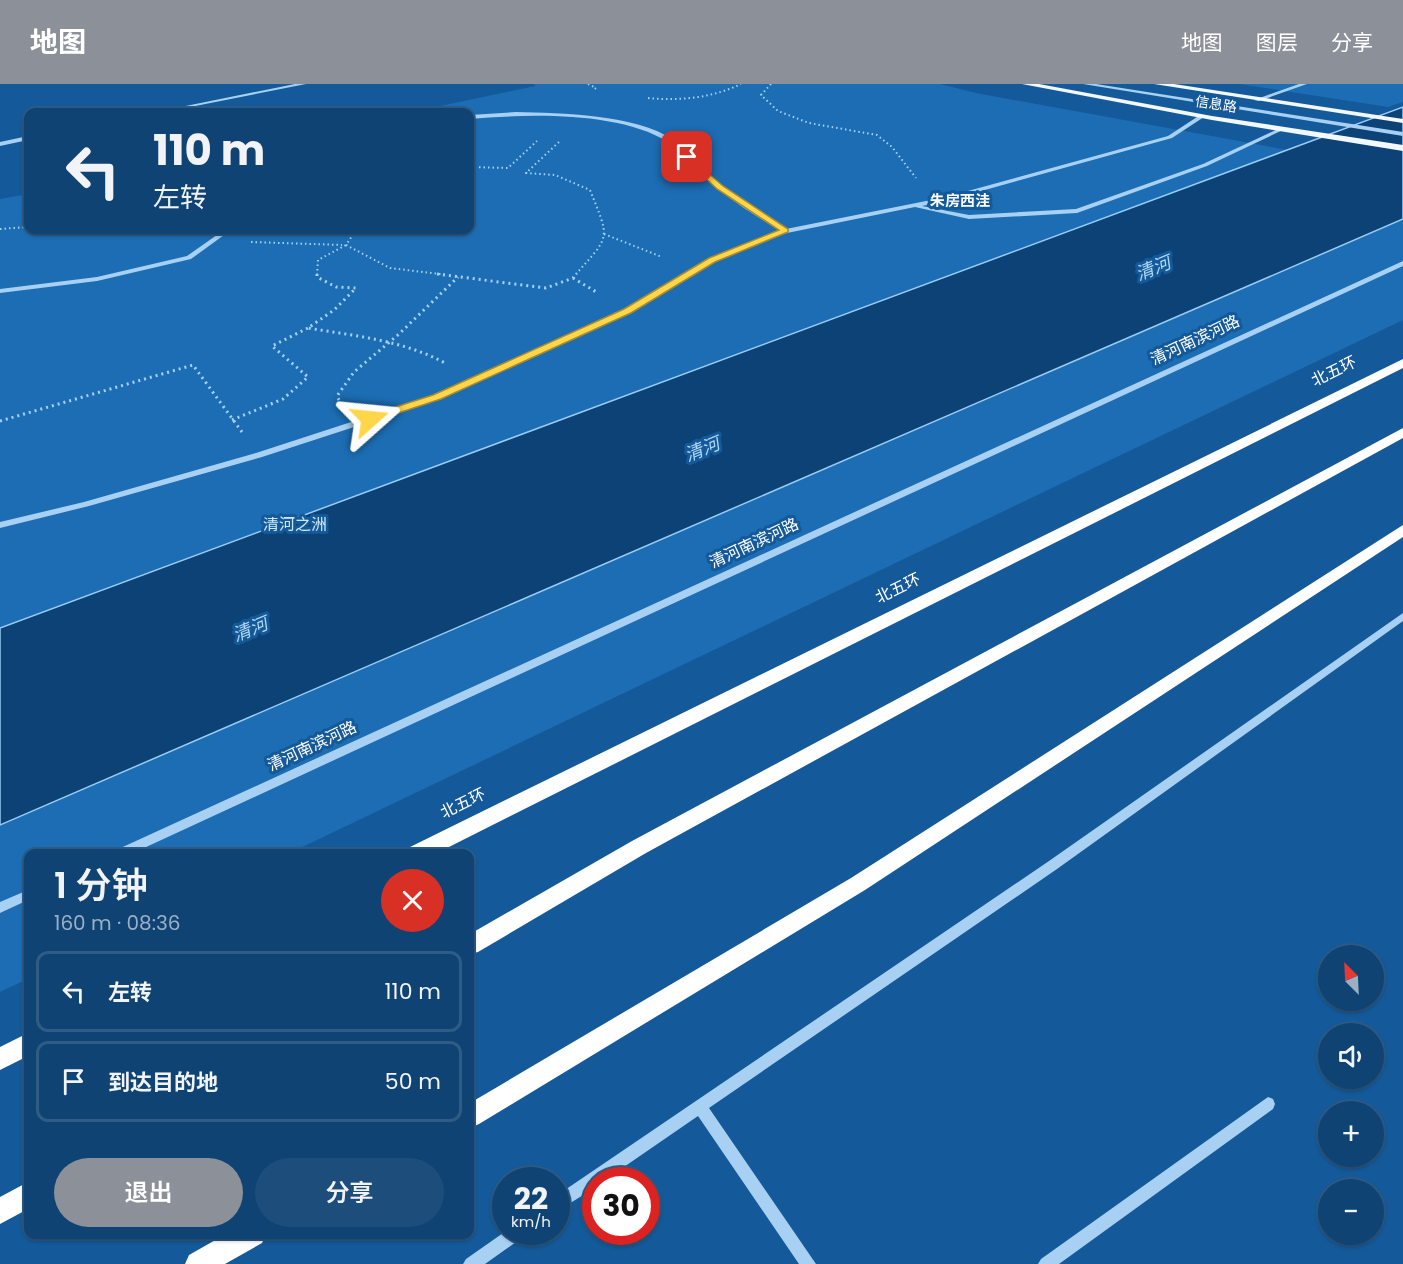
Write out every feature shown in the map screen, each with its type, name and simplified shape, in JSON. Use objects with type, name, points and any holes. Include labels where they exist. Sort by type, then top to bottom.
[{"type":"highway","name":"北五环","points":[[425,849],[1403,363]]},
{"type":"highway","points":[[474,943],[639,847],[1403,432]]},
{"type":"highway","points":[[474,1114],[858,884],[1403,530]]},
{"type":"highway","points":[[0,1059],[24,1046]]},
{"type":"highway","points":[[0,1211],[24,1197]]},
{"type":"highway","points":[[198,1264],[244,1239]]},
{"type":"main road","name":"信息路","points":[[1026,84],[1202,116],[1403,148]]},
{"type":"main road","name":"信息路","points":[[1158,84],[1403,121]]},
{"type":"street","points":[[180,108],[303,84]]},
{"type":"street","name":"信息路","points":[[1086,84],[1403,134]]},
{"type":"street","points":[[1257,100],[1304,84]]},
{"type":"street","points":[[474,116],[494,113],[585,118],[640,128],[671,142],[720,188],[785,231]]},
{"type":"street","points":[[0,525],[86,504],[259,455],[437,397],[628,311],[700,268],[785,231],[946,199],[1170,137],[1202,116]]},
{"type":"street","points":[[912,206],[969,217],[1077,211],[1204,165],[1282,129]]},
{"type":"street","points":[[0,144],[24,139]]},
{"type":"street","points":[[0,291],[97,279],[189,258],[222,234]]},
{"type":"street","name":"清河南滨河路","points":[[129,849],[1403,263]]},
{"type":"street","points":[[570,1195],[1053,865],[1403,616]]},
{"type":"street","points":[[0,908],[24,897]]},
{"type":"street","points":[[1046,1264],[1268,1104]]},
{"type":"street","points":[[700,1107],[808,1264]]},
{"type":"street","points":[[471,1264],[499,1245]]},
{"type":"path","points":[[644,98],[697,97],[731,89],[741,84]]},
{"type":"path","points":[[771,84],[761,96],[778,111],[809,123],[877,135],[892,147],[914,177],[946,199]]},
{"type":"path","points":[[216,238],[246,242],[346,245],[390,268],[546,288],[573,278],[603,244],[606,227],[590,190],[555,176],[526,173],[585,118]]},
{"type":"path","points":[[0,229],[24,227]]},
{"type":"path","points":[[232,420],[283,399],[308,377],[272,346],[308,328],[334,310],[356,288],[336,287],[317,277],[318,260],[346,245],[353,234]]},
{"type":"path","points":[[604,234],[674,261],[700,268]]},
{"type":"path","points":[[348,426],[337,396],[354,372],[389,343],[458,277]]},
{"type":"path","points":[[308,328],[389,343],[434,356],[473,380]]},
{"type":"path","points":[[0,421],[193,365],[259,455]]},
{"type":"green space","name":"清河之洲","points":[[534,84],[940,84],[976,93],[1403,171],[1403,320],[298,849],[24,849],[24,981],[0,992],[0,199],[24,195],[24,234],[474,234],[474,108],[431,108],[535,86]]},
{"type":"green space","points":[[1239,84],[1403,84],[1403,102],[1388,107]]},
{"type":"water","name":"清河","points":[[1403,107],[1403,219],[0,825],[0,628]]},
{"type":"district","name":"朱房西洼","points":[[960,200]]},
{"type":"route","points":[[370,419],[437,397],[628,311],[712,260],[785,231],[720,188],[687,157]]}]
